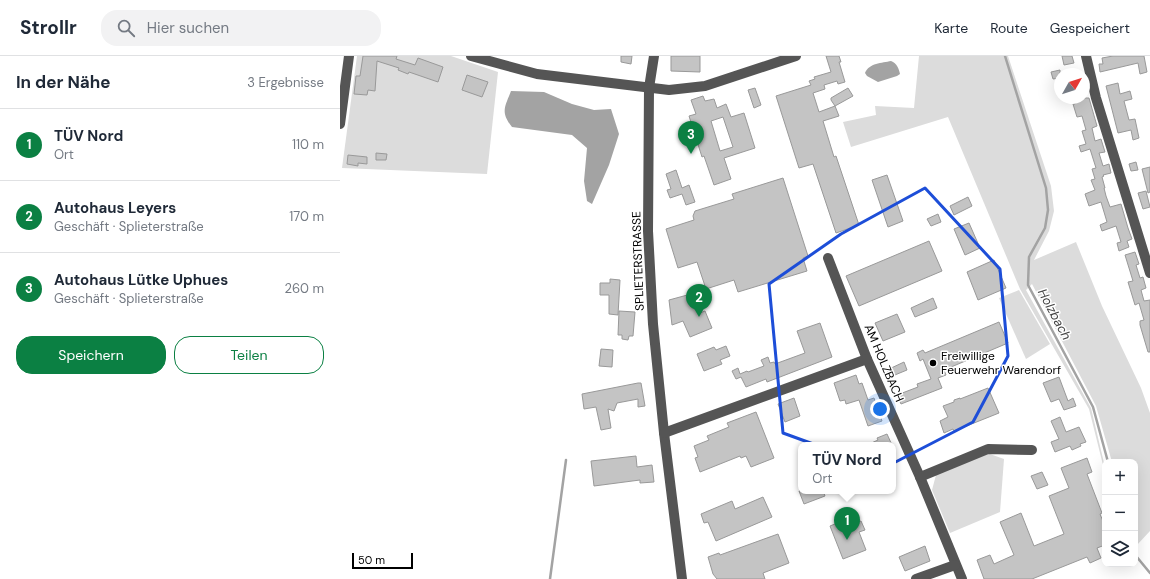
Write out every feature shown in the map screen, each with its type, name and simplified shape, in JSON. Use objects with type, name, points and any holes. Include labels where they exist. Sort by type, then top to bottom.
[{"type":"street","points":[[340,124],[349,56]]},
{"type":"street","points":[[471,56],[538,74],[669,90],[705,86],[796,56]]},
{"type":"street","name":"SPLIETERSTRASSE","points":[[654,56],[649,88],[648,231],[653,324],[664,433],[682,579]]},
{"type":"street","points":[[1086,56],[1096,98],[1149,266]]},
{"type":"street","name":"AM HOLZBACH","points":[[828,258],[867,359],[920,477],[962,579]]},
{"type":"street","points":[[664,433],[867,359]]},
{"type":"street","points":[[920,477],[988,449],[1032,450]]},
{"type":"street","points":[[916,579],[955,565]]},
{"type":"highlighted area","points":[[925,188],[1000,269],[1008,356],[973,422],[882,469],[783,433],[769,284],[841,234]]},
{"type":"shaded area","points":[[357,56],[451,56],[498,72],[487,174],[342,168]]},
{"type":"shaded area","points":[[919,56],[1008,56],[1051,186],[1054,211],[1049,231],[1034,260],[1076,242],[1102,306],[1141,388],[1150,413],[1150,531],[1138,544],[1138,459],[1111,459],[1096,406],[1032,284],[1026,290],[1091,408],[1103,459],[1102,461],[1089,409],[1020,289],[948,117],[851,147],[843,122],[876,115],[875,106],[914,108]]},
{"type":"shaded area","points":[[891,61],[895,63],[898,68],[900,74],[897,76],[878,82],[867,76],[865,73],[869,67],[873,65]]},
{"type":"shaded area","points":[[511,91],[544,92],[572,104],[594,110],[611,109],[619,134],[609,165],[592,204],[587,201],[584,181],[587,148],[572,135],[512,127],[508,122],[505,113]]},
{"type":"shaded area","points":[[1019,290],[1050,344],[1026,359],[999,298]]},
{"type":"shaded area","points":[[987,453],[1004,459],[1000,512],[950,533],[932,490],[936,475]]},
{"type":"building","points":[[363,56],[397,56],[396,59],[415,65],[418,58],[443,67],[438,82],[409,72],[408,74],[398,70],[399,68],[377,61],[375,91],[368,90],[367,95],[354,94],[356,76],[360,76]]},
{"type":"building","points":[[621,56],[632,56],[631,64],[621,62]]},
{"type":"building","points":[[671,56],[700,56],[700,72],[671,71]]},
{"type":"building","points":[[826,56],[839,56],[841,62],[839,62],[845,82],[838,84],[837,81],[824,85],[825,89],[813,93],[819,112],[835,106],[839,116],[823,121],[834,157],[836,156],[859,225],[836,233],[813,164],[799,168],[776,96],[811,85],[809,81],[815,79],[814,77],[831,72]]},
{"type":"building","points":[[1062,56],[1072,56],[1074,63],[1064,65]]},
{"type":"building","points":[[1113,56],[1144,56],[1147,72],[1140,74],[1138,63],[1100,72],[1099,64],[1103,64],[1102,58]]},
{"type":"building","points":[[1054,71],[1054,79],[1053,79],[1051,72]]},
{"type":"building","points":[[467,75],[488,82],[482,97],[462,90]]},
{"type":"building","points":[[1118,83],[1120,94],[1130,91],[1132,99],[1124,101],[1129,120],[1135,119],[1139,138],[1133,140],[1131,130],[1118,133],[1106,86]]},
{"type":"building","points":[[755,88],[761,105],[754,108],[748,90]]},
{"type":"building","points":[[848,88],[853,96],[835,106],[831,98]]},
{"type":"building","points":[[703,96],[705,101],[714,99],[717,108],[726,104],[731,117],[744,113],[755,148],[724,158],[731,179],[714,185],[704,156],[702,157],[689,116],[696,114],[691,100]],"holes":[[[723,117],[733,147],[720,151],[711,121]]]},
{"type":"building","points":[[1090,102],[1097,126],[1092,128],[1095,141],[1101,139],[1105,152],[1099,153],[1103,166],[1109,164],[1111,173],[1103,175],[1104,176],[1102,177],[1106,196],[1110,207],[1121,204],[1132,239],[1127,241],[1129,247],[1119,251],[1117,243],[1121,242],[1116,226],[1102,231],[1100,225],[1107,222],[1101,202],[1089,206],[1085,194],[1095,190],[1091,180],[1095,179],[1092,169],[1096,168],[1090,149],[1081,152],[1079,146],[1086,144],[1082,131],[1086,130],[1082,116],[1077,117],[1073,104],[1090,104]]},
{"type":"building","points":[[376,153],[387,154],[386,160],[376,160]]},
{"type":"building","points":[[348,155],[367,157],[367,164],[358,163],[358,166],[347,164]]},
{"type":"building","points":[[1136,162],[1138,170],[1131,171],[1129,164]]},
{"type":"building","points":[[1150,167],[1150,192],[1148,193],[1142,169]]},
{"type":"building","points":[[676,170],[682,188],[689,185],[695,202],[686,205],[682,194],[670,198],[667,190],[671,189],[666,174]]},
{"type":"building","points":[[887,175],[903,221],[888,227],[872,180]]},
{"type":"building","points":[[783,178],[808,256],[803,258],[807,271],[738,292],[734,280],[706,289],[697,262],[678,268],[666,229],[694,220],[693,216],[695,211],[734,199],[732,194]]},
{"type":"building","points":[[1146,191],[1150,207],[1143,209],[1138,193]]},
{"type":"building","points":[[968,197],[972,206],[954,215],[950,206]]},
{"type":"building","points":[[938,214],[941,222],[931,226],[927,219]]},
{"type":"building","points":[[969,223],[980,248],[965,255],[954,229]]},
{"type":"building","points":[[929,241],[942,271],[859,306],[846,276]]},
{"type":"building","points":[[1135,252],[1139,264],[1136,265],[1140,278],[1143,277],[1146,288],[1141,290],[1144,301],[1150,300],[1150,352],[1148,352],[1140,325],[1140,321],[1144,320],[1139,303],[1135,305],[1128,282],[1133,281],[1125,255]]},
{"type":"building","points":[[994,260],[1006,288],[978,300],[967,272]]},
{"type":"building","points":[[610,279],[620,280],[618,315],[609,314],[609,295],[600,295],[600,283],[610,283]]},
{"type":"building","points":[[691,294],[700,313],[705,311],[712,328],[690,337],[683,321],[672,325],[669,300]]},
{"type":"building","points":[[933,298],[937,308],[915,317],[911,308]]},
{"type":"building","points":[[619,311],[635,312],[633,336],[629,336],[628,340],[622,339],[622,335],[618,335]]},
{"type":"building","points":[[897,314],[905,332],[883,341],[875,323]]},
{"type":"building","points":[[999,322],[1008,343],[944,370],[946,375],[938,378],[942,388],[901,404],[897,395],[918,387],[917,384],[931,379],[923,359],[920,361],[917,353],[923,350],[925,353]]},
{"type":"building","points":[[820,323],[832,357],[767,382],[766,379],[746,387],[741,377],[736,379],[732,371],[738,368],[740,374],[764,366],[761,360],[768,357],[770,363],[774,362],[775,364],[805,353],[797,331]]},
{"type":"building","points":[[726,346],[730,356],[720,360],[722,364],[704,371],[697,354],[714,347],[716,350]]},
{"type":"building","points":[[601,349],[613,350],[612,367],[599,366]]},
{"type":"building","points":[[904,362],[907,370],[890,377],[887,370]]},
{"type":"building","points":[[856,375],[859,384],[862,383],[868,400],[874,398],[882,421],[868,426],[859,400],[846,404],[845,400],[840,401],[834,383]]},
{"type":"building","points":[[1059,377],[1068,401],[1073,398],[1076,406],[1064,410],[1059,399],[1051,402],[1043,383]]},
{"type":"building","points":[[641,383],[645,406],[638,407],[638,399],[617,403],[614,411],[608,409],[611,428],[601,430],[596,407],[584,409],[582,394]]},
{"type":"building","points":[[988,388],[999,413],[954,431],[953,429],[944,433],[940,421],[948,417],[943,406],[954,402],[954,400]]},
{"type":"building","points":[[794,398],[800,416],[785,422],[778,404]]},
{"type":"building","points":[[756,412],[774,458],[751,467],[746,456],[741,458],[740,456],[700,472],[695,458],[698,457],[694,446],[709,440],[707,436],[729,427],[727,423]]},
{"type":"building","points":[[1060,417],[1066,432],[1079,427],[1086,442],[1080,444],[1081,446],[1072,450],[1070,446],[1055,452],[1051,442],[1059,439],[1051,421]]},
{"type":"building","points":[[887,434],[891,442],[874,442],[878,440],[877,438]]},
{"type":"building","points":[[636,456],[637,467],[652,465],[654,482],[640,483],[640,480],[594,486],[591,461]]},
{"type":"building","points":[[1087,458],[1092,472],[1087,474],[1102,513],[1100,514],[1102,519],[1102,546],[1097,548],[1101,558],[1090,563],[1087,557],[1032,579],[984,579],[977,560],[990,555],[994,564],[1014,555],[1000,522],[1021,513],[1034,546],[1064,534],[1049,496],[1069,488],[1061,468]]},
{"type":"building","points":[[1042,472],[1048,485],[1037,489],[1031,476]]},
{"type":"building","points":[[800,494],[824,494],[825,496],[804,504]]},
{"type":"building","points":[[763,497],[772,517],[716,541],[708,522],[704,523],[701,514],[732,501],[735,509]]},
{"type":"building","points":[[847,519],[850,525],[861,521],[865,530],[859,532],[866,550],[843,559],[830,526]]},
{"type":"building","points":[[778,534],[789,563],[763,573],[765,579],[717,579],[713,574],[708,557],[719,553],[720,555]]},
{"type":"building","points":[[925,546],[930,561],[905,571],[899,557]]},
{"type":"waterway","name":"Holzbach","points":[[1005,56],[1046,188],[1048,210],[1045,228],[1029,257],[1028,285],[1093,407],[1107,459]]},
{"type":"waterway","points":[[550,579],[566,460]]},
{"type":"waterway","name":"Holzbach","points":[[1138,558],[1150,573]]},
{"type":"place","name":"Autohaus Lütke Uphues","points":[[691,154]]},
{"type":"place","name":"Autohaus Leyers","points":[[699,317]]},
{"type":"place","name":"Freiwillige Feuerwehr Warendorf","points":[[933,363]]},
{"type":"place","name":"TÜV Nord","points":[[847,540]]}]
